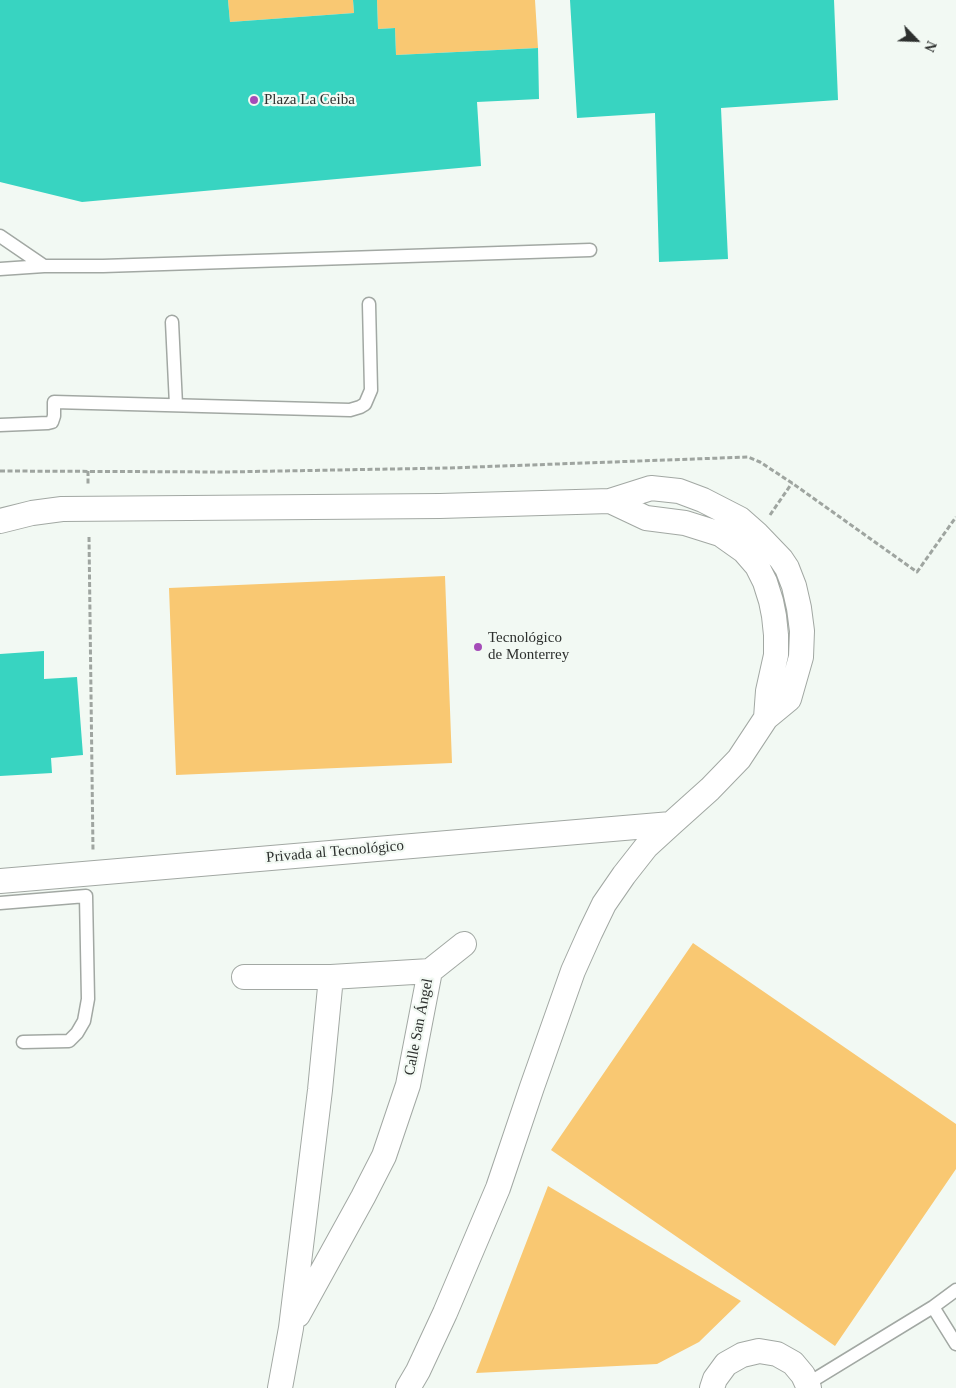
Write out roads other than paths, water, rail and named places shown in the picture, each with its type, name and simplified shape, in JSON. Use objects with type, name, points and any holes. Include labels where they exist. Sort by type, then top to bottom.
[{"type":"street","points":[[0,521],[32,513],[62,509],[440,506],[610,501],[646,518],[684,522],[720,534],[744,551],[757,566],[771,601],[776,635],[776,655],[768,691],[766,718],[739,759],[710,789],[646,847],[604,904],[573,971],[498,1188],[441,1321],[408,1388]]},
{"type":"street","name":"Privada al Tecnológico","points":[[0,881],[671,824]]},
{"type":"street","points":[[430,971],[464,944]]},
{"type":"street","name":"Calle San Ángel","points":[[280,1388],[291,1328],[320,1090],[331,977],[430,971],[408,1084],[384,1156],[291,1328]]},
{"type":"street","points":[[244,977],[331,977]]},
{"type":"street","points":[[712,1388],[714,1379],[726,1364],[742,1355],[759,1352],[777,1354],[793,1363],[803,1375],[808,1386]]},
{"type":"lane","points":[[0,236],[44,266]]},
{"type":"lane","points":[[0,269],[44,266],[102,266],[590,250]]},
{"type":"lane","points":[[0,425],[52,422],[54,402],[350,410],[360,407],[365,404],[371,390],[369,304]]},
{"type":"lane","points":[[172,322],[176,405]]},
{"type":"lane","points":[[0,903],[86,896],[88,999],[84,1021],[77,1034],[69,1041],[23,1042]]},
{"type":"lane","points":[[808,1386],[933,1307],[956,1290]]},
{"type":"lane","points":[[933,1307],[956,1344]]},
{"type":"place","name":"Plaza La Ceiba","points":[[254,100]]},
{"type":"place","name":"Tecnológico de Monterrey","points":[[478,647]]}]
